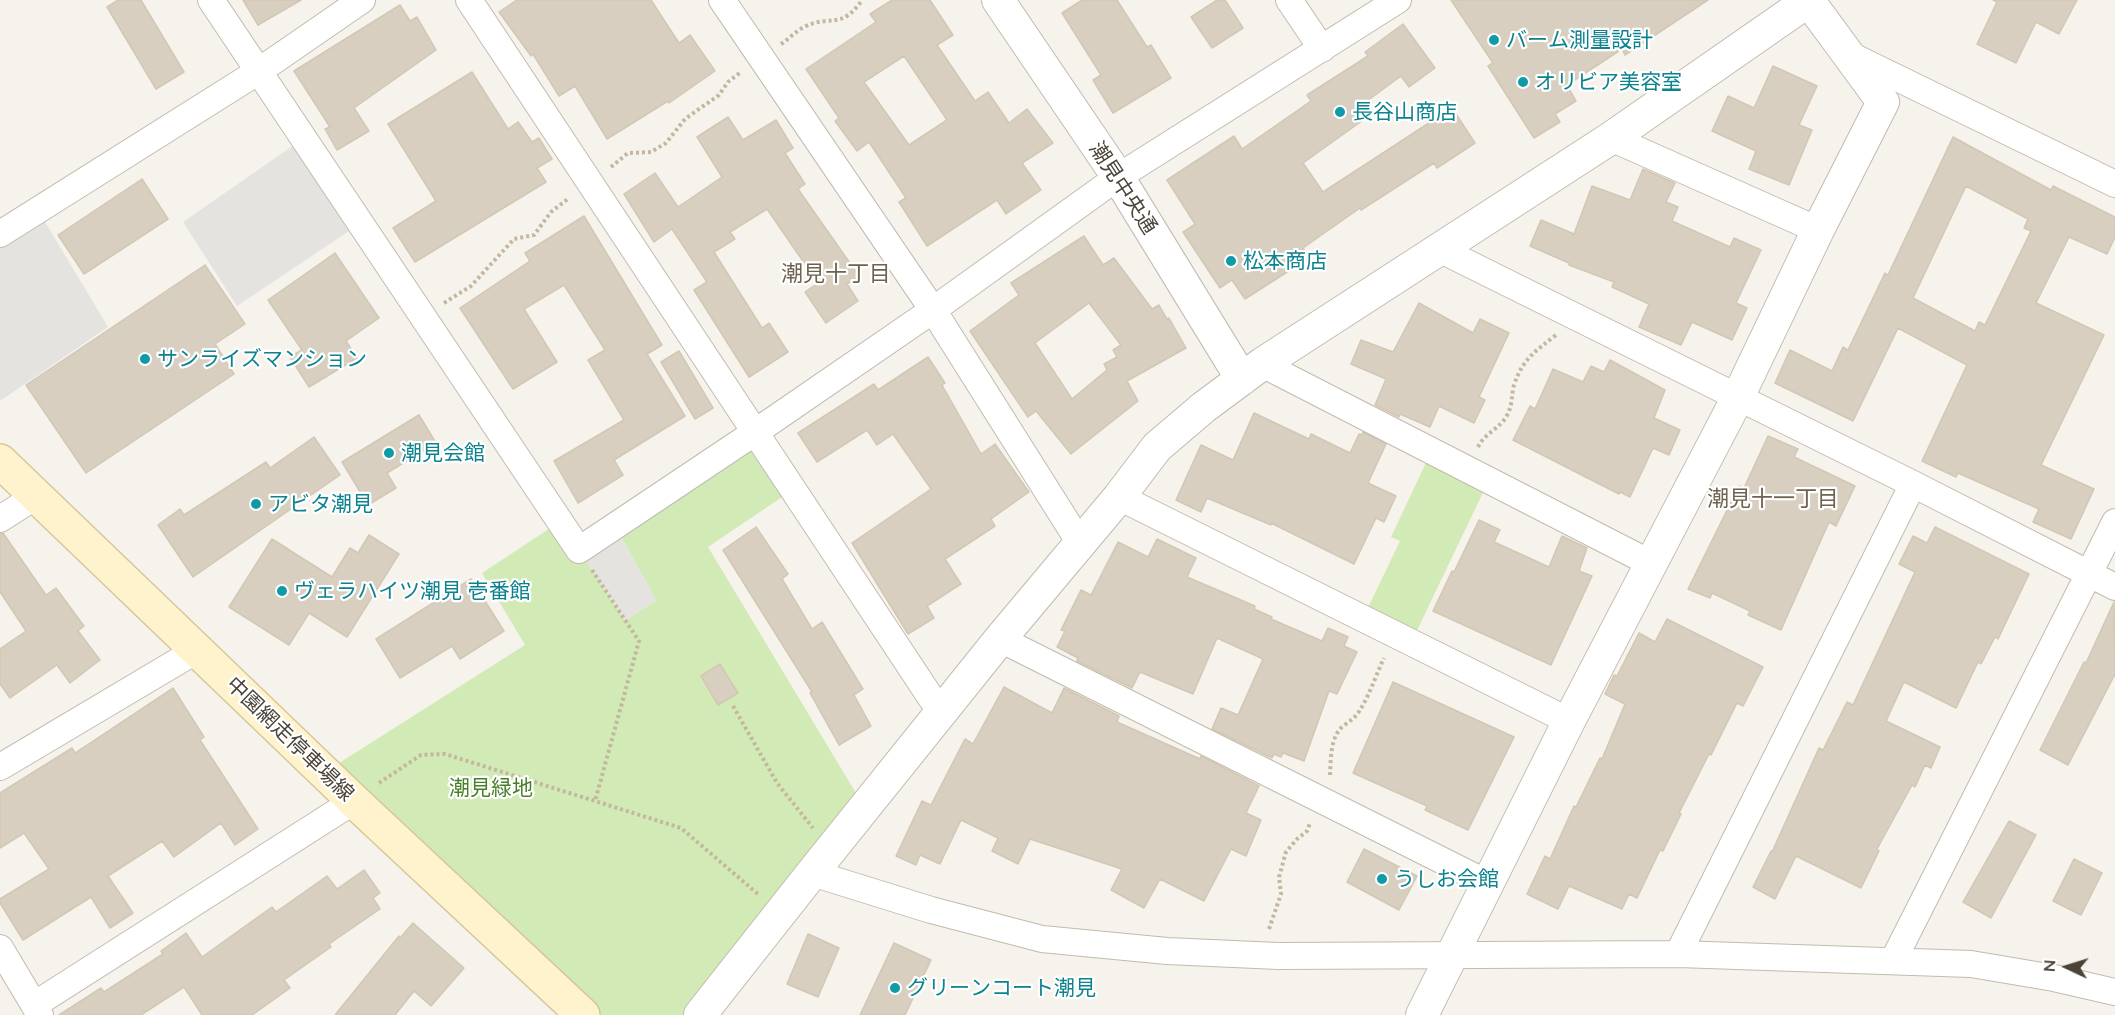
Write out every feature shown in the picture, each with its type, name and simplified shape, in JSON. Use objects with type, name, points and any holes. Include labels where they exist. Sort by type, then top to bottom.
[{"type":"main road","name":"中園網走停車場線","points":[[0,461],[354,801],[583,1015]]},
{"type":"street","points":[[211,0],[579,550],[933,310],[1118,177],[1398,0]]},
{"type":"street","points":[[0,234],[259,71],[363,0]]},
{"type":"street","points":[[469,0],[757,431],[941,713]]},
{"type":"street","points":[[722,0],[933,310],[1080,543]]},
{"type":"street","name":"潮見中央通","points":[[998,0],[1252,372]]},
{"type":"street","points":[[1288,0],[1322,50]]},
{"type":"street","points":[[700,1015],[832,847],[1000,639],[1119,497],[1157,447],[1204,407],[1252,372],[1611,138],[1808,0],[1883,102],[1818,230],[1738,397],[1486,883],[1422,1015]]},
{"type":"street","points":[[1848,54],[2115,184]]},
{"type":"street","points":[[1611,138],[1818,230]]},
{"type":"street","points":[[1439,249],[2115,587]]},
{"type":"street","points":[[1252,372],[1466,469],[1652,564]]},
{"type":"street","points":[[1678,954],[1913,484]]},
{"type":"street","points":[[0,519],[36,496]]},
{"type":"street","points":[[1119,497],[1569,721]]},
{"type":"street","points":[[1893,961],[2115,522]]},
{"type":"street","points":[[1000,639],[1486,883]]},
{"type":"street","points":[[0,767],[197,650]]},
{"type":"street","points":[[0,948],[37,1010],[354,801]]},
{"type":"street","points":[[812,873],[931,910],[1042,939],[1167,951],[1259,955],[1678,954],[1971,964],[2054,978],[2115,992]]},
{"type":"path","points":[[423,315],[471,286],[514,240],[534,235],[551,212],[628,153],[651,152],[666,143],[685,119],[719,95],[728,82],[761,57],[804,27],[823,22],[836,22],[848,16],[862,0]]},
{"type":"path","points":[[1466,469],[1481,440],[1498,428],[1511,408],[1514,386],[1524,366],[1535,349],[1556,336],[1566,312]]},
{"type":"path","points":[[579,550],[639,641],[595,801]]},
{"type":"path","points":[[1259,955],[1281,894],[1279,877],[1286,852],[1297,838],[1307,831],[1330,782],[1331,749],[1334,739],[1341,727],[1351,721],[1360,711],[1395,634]]},
{"type":"path","points":[[733,706],[777,783],[808,823],[832,847]]},
{"type":"path","points":[[354,801],[421,755],[445,754],[681,828],[780,914]]},
{"type":"green space","name":"潮見緑地","points":[[757,431],[794,489],[708,547],[865,808],[700,1015],[583,1015],[325,772],[525,645],[482,573],[561,521],[625,621],[656,600],[615,526]]},
{"type":"green space","points":[[1431,452],[1489,480],[1411,643],[1363,618],[1400,541],[1391,537]]},
{"type":"shaded area","points":[[304,138],[361,223],[237,306],[183,222]]},
{"type":"shaded area","points":[[38,210],[108,327],[0,401],[0,234]]},
{"type":"shaded area","points":[[615,526],[656,600],[625,621],[579,550]]},
{"type":"building","points":[[118,0],[141,0],[184,72],[156,89],[107,7]]},
{"type":"building","points":[[243,0],[301,0],[258,25]]},
{"type":"building","points":[[517,0],[651,0],[679,43],[690,35],[715,71],[669,103],[668,101],[607,139],[575,86],[559,96],[533,54],[531,56],[499,12]]},
{"type":"building","points":[[892,0],[930,0],[953,35],[937,45],[975,101],[988,92],[1009,123],[1027,109],[1053,143],[1022,163],[1041,190],[1006,214],[997,200],[927,246],[899,202],[906,198],[869,142],[857,151],[835,121],[839,118],[806,69],[876,22],[870,14]],"holes":[[[904,56],[947,120],[909,145],[864,82]]]},
{"type":"building","points":[[1082,0],[1117,0],[1147,47],[1151,45],[1171,78],[1113,113],[1093,80],[1101,75],[1062,13]]},
{"type":"building","points":[[1217,0],[1225,0],[1243,28],[1212,48],[1191,17]]},
{"type":"building","points":[[1451,0],[1708,0],[1625,55],[1622,49],[1567,85],[1576,101],[1555,114],[1560,122],[1534,138],[1488,66],[1493,63]]},
{"type":"building","points":[[1993,0],[2077,0],[2059,34],[2036,22],[2016,63],[1977,44],[1997,2]]},
{"type":"building","points":[[400,5],[410,21],[417,17],[436,50],[354,108],[369,131],[337,150],[325,129],[330,127],[294,71]]},
{"type":"building","points":[[1403,24],[1435,68],[1409,87],[1401,76],[1359,107],[1366,118],[1303,163],[1323,192],[1452,108],[1475,143],[1437,168],[1434,163],[1361,210],[1360,208],[1303,248],[1309,258],[1245,299],[1232,280],[1220,288],[1183,232],[1195,224],[1167,180],[1234,136],[1242,149],[1311,101],[1307,95],[1368,56],[1365,52]]},
{"type":"building","points":[[1773,66],[1817,86],[1799,125],[1812,130],[1789,185],[1749,169],[1756,151],[1712,131],[1728,96],[1754,108]]},
{"type":"building","points":[[472,72],[508,129],[518,122],[532,142],[539,138],[552,159],[537,168],[546,182],[415,262],[393,228],[436,201],[388,124]]},
{"type":"building","points":[[728,117],[743,140],[776,120],[793,148],[785,153],[805,184],[798,189],[859,276],[847,284],[858,301],[826,323],[805,292],[818,283],[767,209],[730,232],[735,239],[714,252],[762,328],[769,323],[788,352],[749,377],[694,290],[707,282],[672,229],[654,242],[624,194],[655,173],[678,207],[722,177],[697,137]]},
{"type":"building","points":[[1953,137],[2051,190],[2053,186],[2115,217],[2115,237],[2107,254],[2069,237],[2036,303],[2104,335],[2041,465],[2094,489],[2071,539],[2033,522],[2039,509],[1958,473],[1956,477],[1922,461],[1967,365],[1898,328],[1853,421],[1775,383],[1790,350],[1832,371],[1843,347],[1848,350],[1885,273],[1888,275]],"holes":[[[1966,186],[2028,219],[2024,228],[2031,231],[1985,325],[1979,322],[1975,331],[1913,298]]]},
{"type":"building","points":[[1643,169],[1675,183],[1666,202],[1678,207],[1672,221],[1730,247],[1734,238],[1761,250],[1736,303],[1747,308],[1732,340],[1692,322],[1681,345],[1639,327],[1649,304],[1612,287],[1614,282],[1569,265],[1530,246],[1541,220],[1574,234],[1592,186],[1630,200]]},
{"type":"building","points":[[142,179],[168,219],[84,274],[58,235]]},
{"type":"building","points":[[584,216],[662,345],[647,354],[685,416],[614,460],[623,475],[578,503],[554,461],[624,420],[588,360],[605,350],[564,285],[524,309],[557,362],[513,389],[460,308],[530,261],[525,253]]},
{"type":"building","points":[[1084,236],[1103,265],[1114,258],[1152,309],[1159,305],[1186,348],[1127,381],[1138,401],[1071,454],[1036,411],[1028,417],[970,331],[1019,295],[1011,283]],"holes":[[[1089,303],[1121,345],[1113,350],[1117,357],[1104,364],[1107,370],[1072,399],[1035,343]]]},
{"type":"building","points":[[335,253],[379,318],[346,341],[357,358],[309,387],[290,357],[302,350],[268,300]]},
{"type":"building","name":"サンライズマンション","points":[[205,265],[245,324],[215,344],[234,374],[86,473],[26,385]]},
{"type":"building","points":[[1419,303],[1473,333],[1480,319],[1509,333],[1479,397],[1485,400],[1474,423],[1439,406],[1430,427],[1400,414],[1399,417],[1375,405],[1386,379],[1351,364],[1361,340],[1393,352]]},
{"type":"building","points":[[679,351],[713,408],[695,419],[661,362]]},
{"type":"building","points":[[928,357],[945,383],[942,385],[981,454],[995,444],[1029,492],[991,519],[995,526],[945,559],[961,584],[927,606],[934,618],[908,634],[852,543],[931,489],[893,434],[877,445],[867,430],[817,462],[798,433],[874,384],[878,390]]},
{"type":"building","points":[[1610,360],[1665,390],[1654,418],[1680,430],[1669,455],[1653,448],[1630,497],[1620,492],[1619,494],[1513,440],[1530,406],[1535,409],[1553,369],[1583,382],[1591,366],[1604,372]]},
{"type":"building","points":[[1254,413],[1309,439],[1311,434],[1350,453],[1359,434],[1362,435],[1363,432],[1386,444],[1368,483],[1396,496],[1384,522],[1376,518],[1354,564],[1271,523],[1271,525],[1207,498],[1201,512],[1176,500],[1201,445],[1233,460]]},
{"type":"building","name":"潮見会館","points":[[419,415],[436,443],[387,473],[396,488],[368,505],[342,462]]},
{"type":"building","points":[[1768,436],[1798,449],[1794,457],[1855,486],[1836,526],[1829,522],[1781,630],[1748,615],[1750,611],[1712,593],[1710,598],[1688,589],[1739,486],[1744,488]]},
{"type":"building","name":"アビタ潮見","points":[[314,437],[340,475],[193,577],[158,525],[180,509],[184,515],[266,462],[270,468]]},
{"type":"building","points":[[1479,520],[1500,530],[1494,542],[1549,567],[1562,536],[1587,548],[1579,571],[1592,576],[1551,665],[1433,611]]},
{"type":"building","points":[[756,527],[788,574],[782,579],[812,629],[822,622],[863,689],[854,695],[871,726],[839,745],[810,693],[812,692],[723,550]]},
{"type":"building","points":[[1935,527],[2029,574],[1998,639],[1995,637],[1981,664],[1978,662],[1956,708],[1904,682],[1886,721],[1940,747],[1931,768],[1925,765],[1915,787],[1912,785],[1877,849],[1879,851],[1861,888],[1796,856],[1775,899],[1753,887],[1772,852],[1819,748],[1823,750],[1847,702],[1853,705],[1915,572],[1899,564],[1913,536],[1927,543]]},
{"type":"building","points":[[3,533],[46,595],[56,588],[84,626],[78,631],[100,660],[70,683],[57,665],[10,698],[0,684],[0,649],[26,631],[0,592],[0,534]]},
{"type":"building","name":"ヴェラハイツ潮見 壱番館","points":[[369,535],[399,554],[347,637],[309,613],[289,645],[229,607],[272,539],[332,577],[350,548],[358,553]]},
{"type":"building","points":[[1157,539],[1196,558],[1187,577],[1255,606],[1254,609],[1272,617],[1271,619],[1322,641],[1328,628],[1348,637],[1344,646],[1357,652],[1337,694],[1329,691],[1304,761],[1283,753],[1281,757],[1274,754],[1272,758],[1212,729],[1221,708],[1238,715],[1263,659],[1217,638],[1193,694],[1140,672],[1132,688],[1077,661],[1078,658],[1057,647],[1065,631],[1061,630],[1081,590],[1091,595],[1118,542],[1148,557]]},
{"type":"building","points":[[471,579],[504,631],[460,659],[452,646],[400,678],[376,639]]},
{"type":"building","points":[[2114,602],[2115,674],[2068,765],[2040,750],[2084,662],[2086,663]]},
{"type":"building","points":[[1667,619],[1763,667],[1743,706],[1737,703],[1711,755],[1709,754],[1679,813],[1681,814],[1663,851],[1660,850],[1637,898],[1629,894],[1622,909],[1569,886],[1558,909],[1527,894],[1545,856],[1550,859],[1574,806],[1576,807],[1600,758],[1602,759],[1625,704],[1605,694],[1614,675],[1617,676],[1639,633],[1655,642]]},
{"type":"building","points":[[720,664],[738,693],[718,705],[701,676]]},
{"type":"building","points":[[1393,682],[1514,737],[1468,830],[1425,810],[1427,806],[1353,773]]},
{"type":"building","points":[[1004,687],[1052,713],[1064,688],[1119,716],[1117,722],[1200,759],[1201,756],[1259,786],[1246,813],[1261,820],[1246,856],[1231,849],[1204,901],[1160,879],[1144,908],[1111,890],[1122,869],[1030,839],[1018,864],[992,851],[998,838],[961,820],[940,864],[920,855],[916,865],[896,856],[922,801],[931,805],[965,739],[973,744]]},
{"type":"building","points":[[173,688],[204,737],[200,740],[258,829],[235,845],[221,823],[174,857],[162,841],[108,876],[133,913],[110,928],[91,897],[23,940],[0,903],[0,899],[49,869],[24,833],[0,848],[0,793],[72,748],[75,753]]},
{"type":"building","points":[[2009,821],[2036,835],[1991,918],[1963,902]]},
{"type":"building","name":"うしお会館","points":[[1364,849],[1417,876],[1399,910],[1347,882]]},
{"type":"building","points":[[2074,859],[2102,873],[2081,915],[2053,901]]},
{"type":"building","points":[[364,870],[380,893],[373,898],[380,909],[329,944],[331,947],[284,980],[290,988],[252,1015],[202,1015],[184,987],[141,1015],[59,1015],[101,988],[104,992],[163,954],[161,951],[186,933],[202,957],[272,907],[276,912],[327,876],[337,889]]},
{"type":"building","points":[[413,923],[464,968],[431,1006],[414,991],[395,1015],[335,1015],[399,936],[400,938]]},
{"type":"building","points":[[808,934],[839,948],[818,997],[787,984]]},
{"type":"building","name":"グリーンコート潮見","points":[[894,943],[931,960],[905,1015],[860,1015]]},
{"type":"place","name":"バーム測量設計","points":[[1494,40]]},
{"type":"place","name":"オリビア美容室","points":[[1523,82]]},
{"type":"place","name":"長谷山商店","points":[[1340,112]]},
{"type":"place","name":"松本商店","points":[[1231,261]]},
{"type":"place","name":"サンライズマンション","points":[[145,359]]},
{"type":"place","name":"潮見会館","points":[[389,453]]},
{"type":"place","name":"アビタ潮見","points":[[256,504]]},
{"type":"place","name":"ヴェラハイツ潮見 壱番館","points":[[282,591]]},
{"type":"place","name":"うしお会館","points":[[1382,879]]},
{"type":"place","name":"グリーンコート潮見","points":[[895,988]]},
{"type":"district","name":"潮見十丁目","points":[[836,274]]},
{"type":"district","name":"潮見十一丁目","points":[[1773,499]]}]
